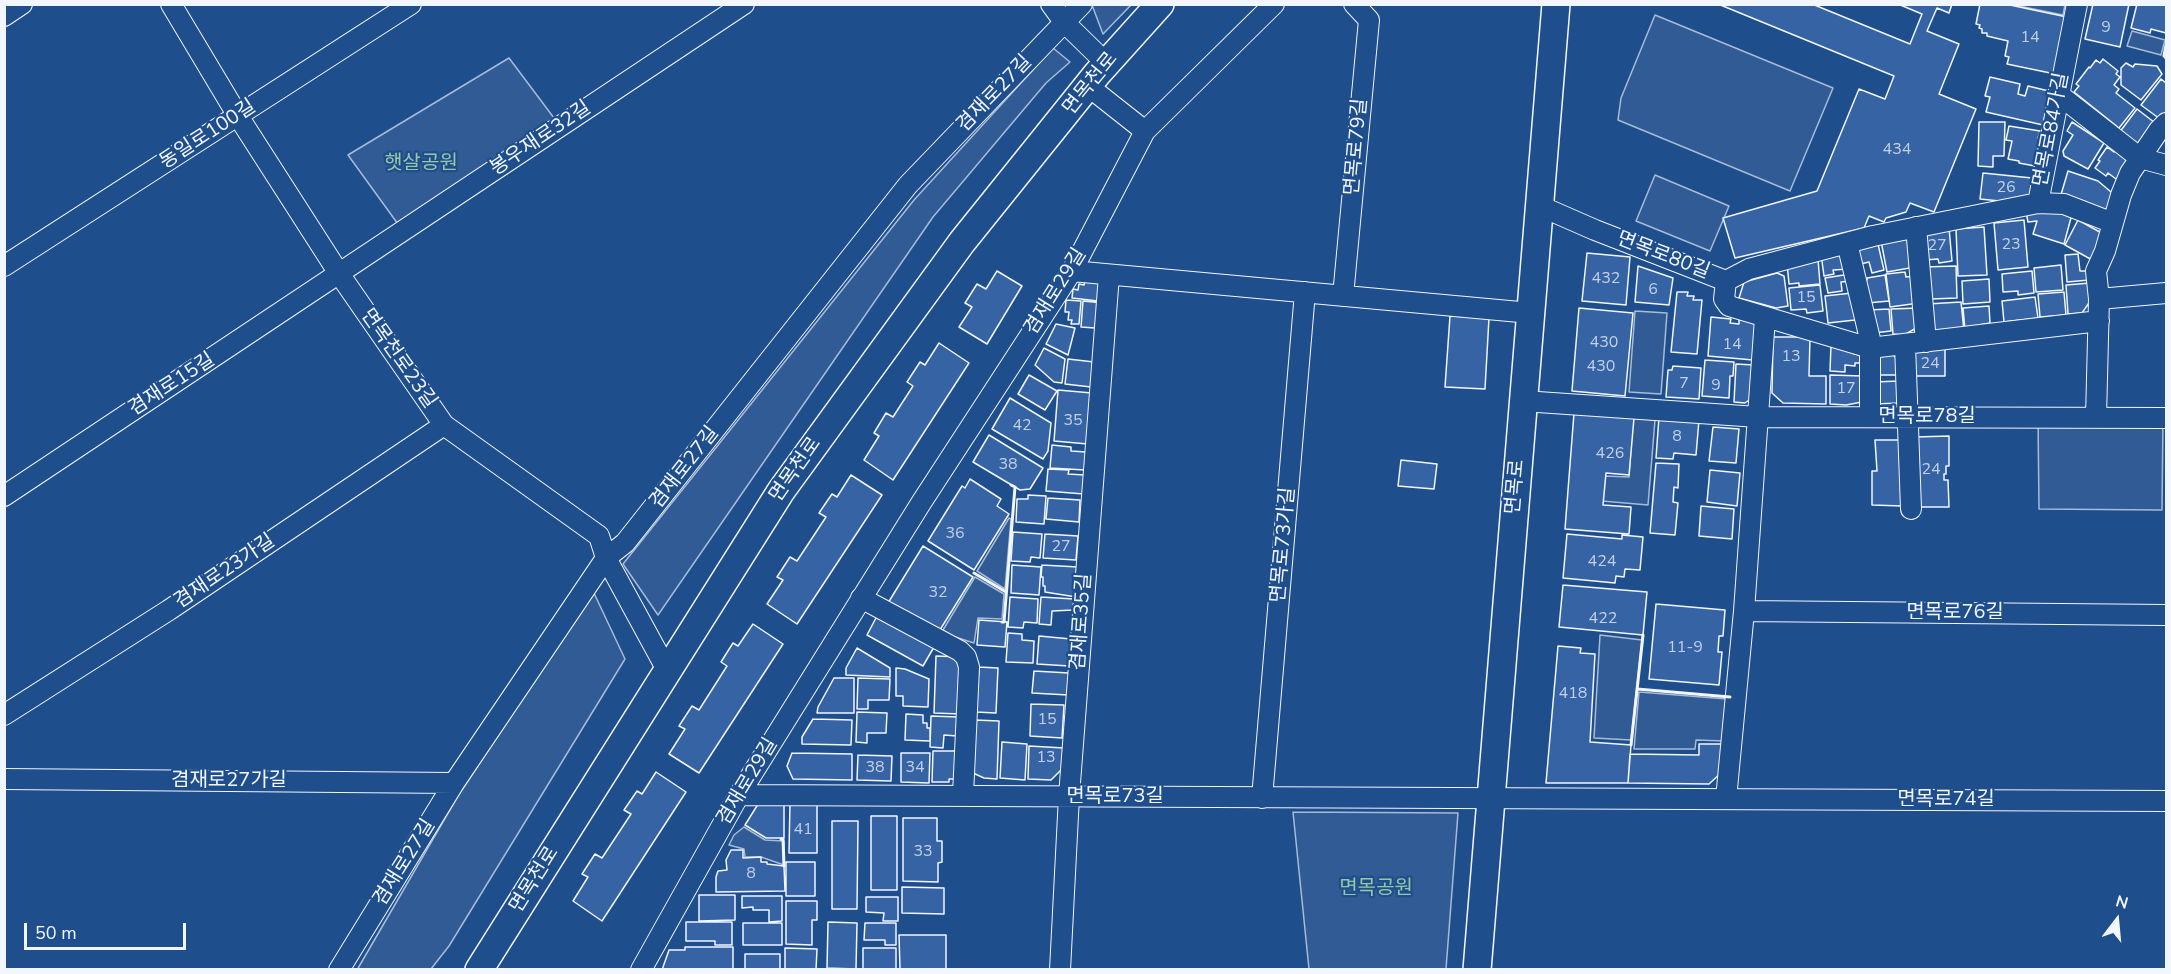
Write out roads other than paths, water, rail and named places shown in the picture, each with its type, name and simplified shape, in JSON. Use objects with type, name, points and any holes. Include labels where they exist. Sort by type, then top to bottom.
[{"type":"main road","name":"면목천로","points":[[479,969],[788,481],[962,242],[1106,63],[1160,4]]},
{"type":"main road","name":"면목로","points":[[1477,969],[1556,4]]},
{"type":"street","points":[[4,15],[21,4]]},
{"type":"street","name":"면목천로23길","points":[[171,4],[238,116],[340,275],[444,425],[599,536],[606,558],[667,670]]},
{"type":"street","name":"동일로100길","points":[[4,266],[411,4]]},
{"type":"street","name":"봉우재로32길","points":[[340,275],[744,4]]},
{"type":"street","points":[[1051,4],[1064,22],[1106,63]]},
{"type":"street","name":"겸재로27길","points":[[339,969],[454,783],[606,558],[625,543],[908,185],[1082,4]]},
{"type":"street","name":"겸재로29길","points":[[640,969],[739,795],[861,598],[1071,271],[1145,131],[1274,4]]},
{"type":"street","name":"면목로79길","points":[[1343,296],[1369,20],[1354,4]]},
{"type":"street","name":"면목로84가길","points":[[1726,281],[1749,269],[1847,243],[2038,203],[2077,4]]},
{"type":"street","points":[[1088,86],[1145,131]]},
{"type":"street","points":[[2058,94],[2140,158],[2166,165]]},
{"type":"street","points":[[2097,418],[2099,299],[2096,271],[2105,251],[2126,181],[2166,123]]},
{"type":"street","points":[[2038,203],[2064,204],[2113,223]]},
{"type":"street","name":"면목로80길","points":[[1540,206],[1726,281],[1724,299],[1726,305],[1870,348],[2098,321]]},
{"type":"street","points":[[1916,227],[1926,342]]},
{"type":"street","points":[[1847,243],[1869,335],[1870,417]]},
{"type":"street","points":[[1071,271],[1531,313]]},
{"type":"street","name":"겸재로15길","points":[[4,496],[340,275]]},
{"type":"street","name":"겸재로35길","points":[[1060,969],[1069,796],[1108,275]]},
{"type":"street","name":"면목로73가길","points":[[1262,798],[1305,292]]},
{"type":"street","points":[[2099,299],[2166,293]]},
{"type":"street","points":[[1726,799],[1744,611],[1765,318]]},
{"type":"street","points":[[1905,345],[1911,509]]},
{"type":"street","name":"면목로78길","points":[[1523,401],[1758,417],[2166,418]]},
{"type":"street","name":"겸재로23가길","points":[[4,715],[169,610],[444,425]]},
{"type":"street","points":[[861,598],[960,651],[966,657],[969,667],[963,795]]},
{"type":"street","name":"면목로76길","points":[[1744,611],[2166,615]]},
{"type":"street","name":"겸재로27가길","points":[[4,779],[454,783]]},
{"type":"street","name":"면목로73길","points":[[739,795],[1491,799]]},
{"type":"street","name":"면목로74길","points":[[1491,799],[2166,801]]},
{"type":"park label","name":"햇살공원","points":[[421,164]]},
{"type":"park label","name":"면목공원","points":[[1376,889]]}]
